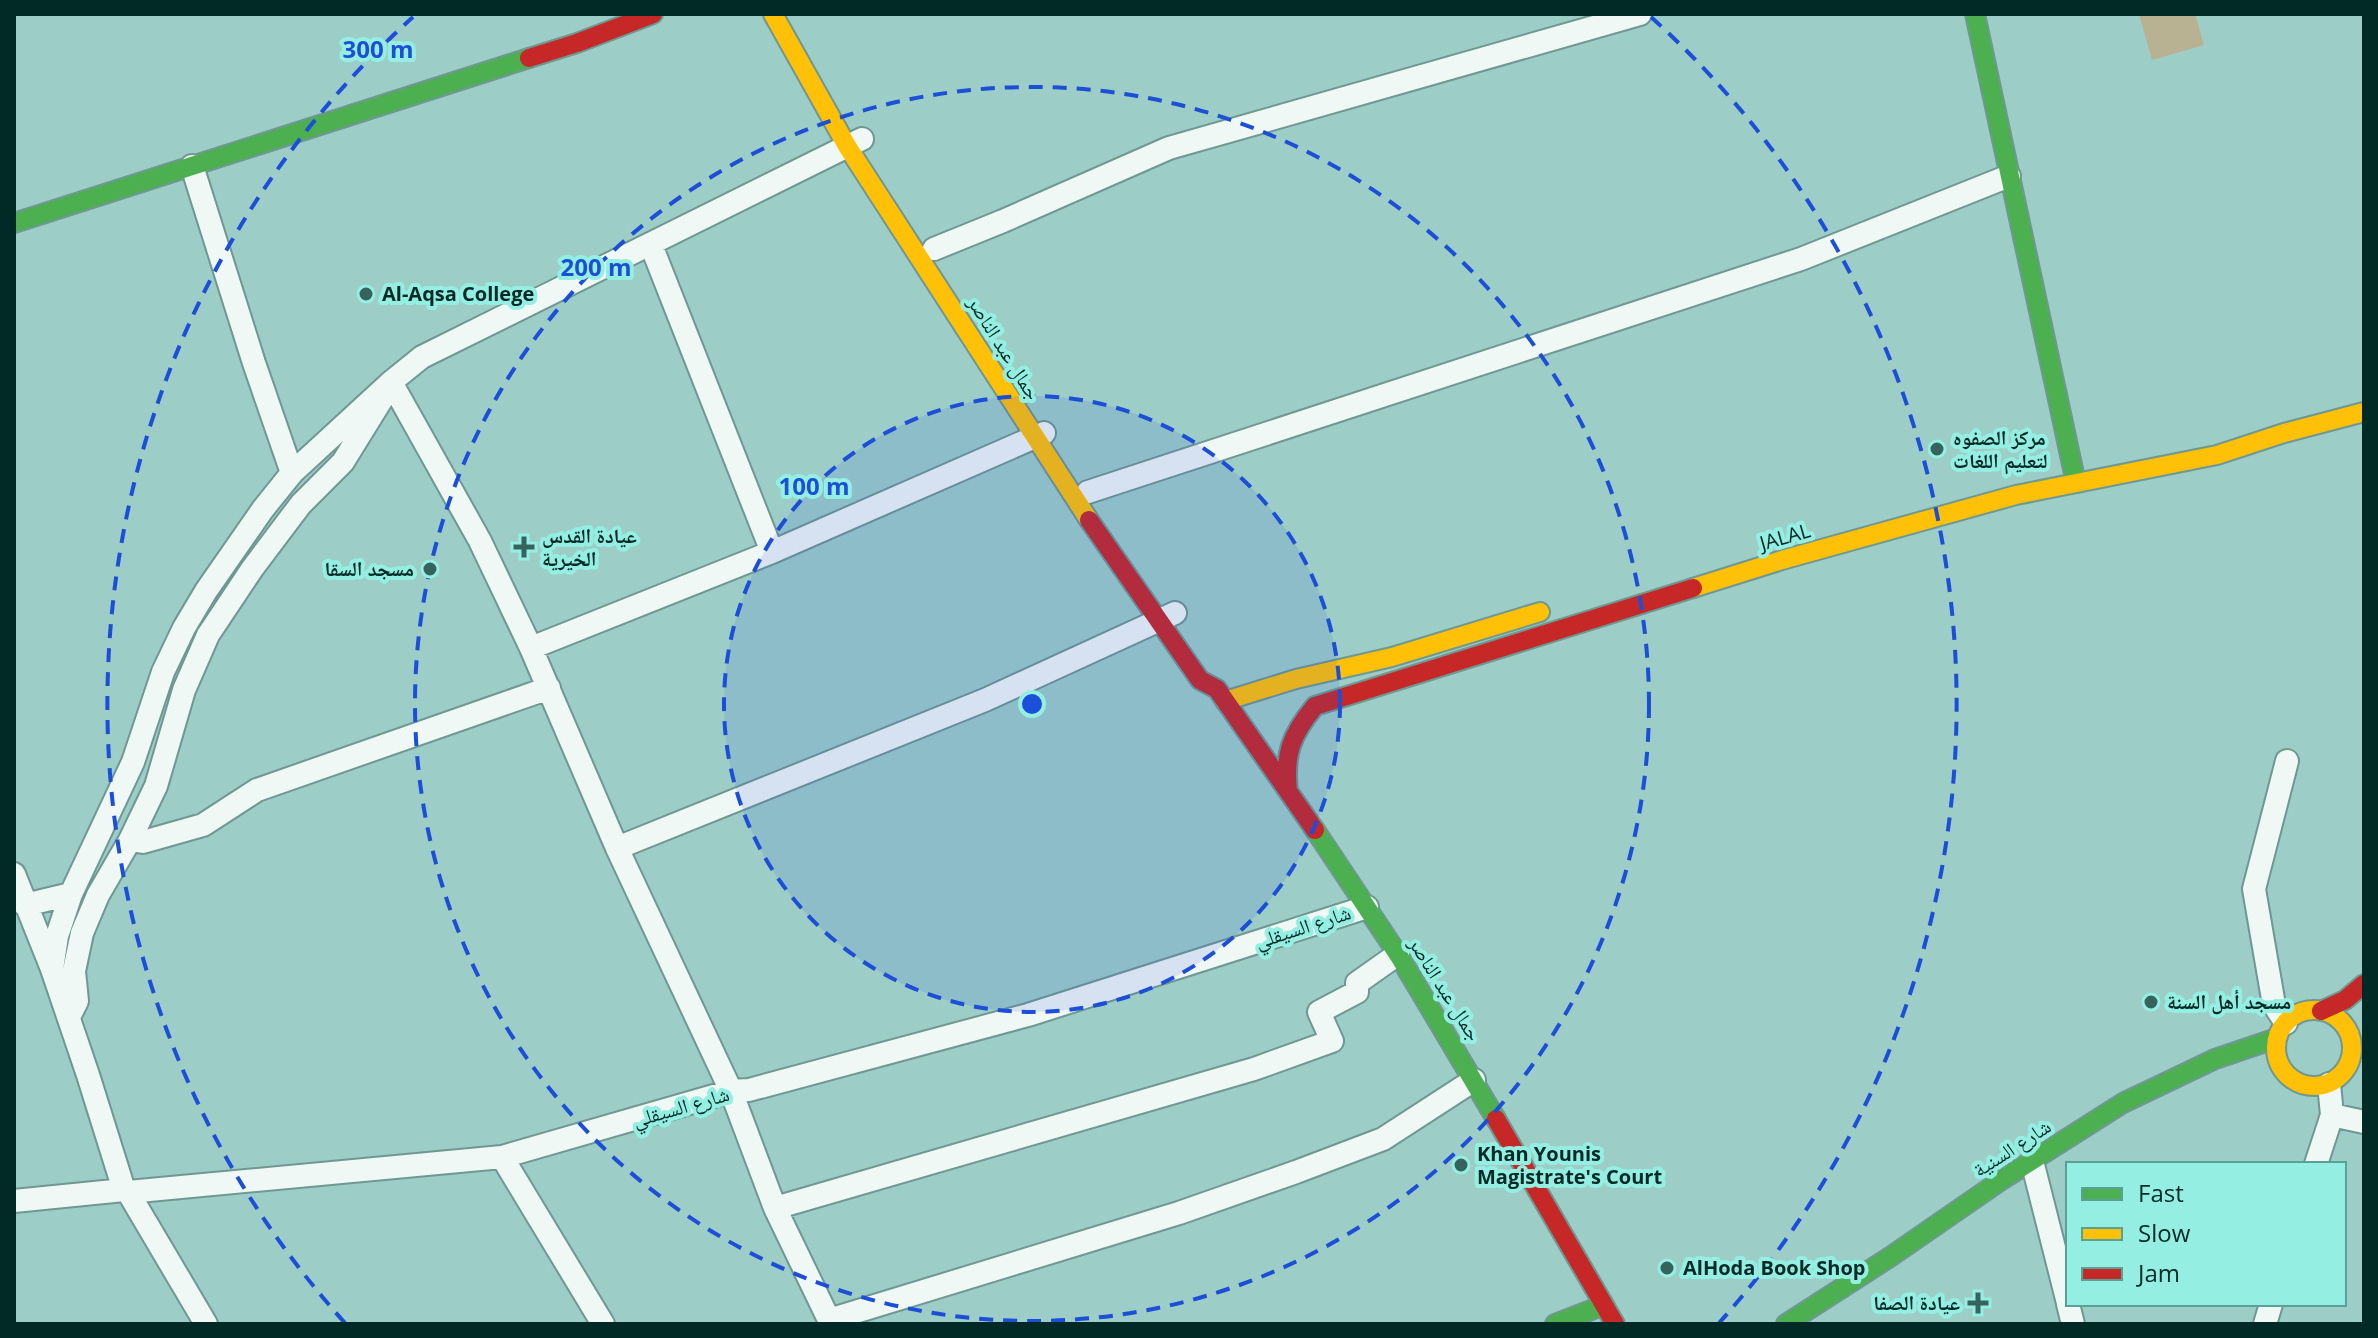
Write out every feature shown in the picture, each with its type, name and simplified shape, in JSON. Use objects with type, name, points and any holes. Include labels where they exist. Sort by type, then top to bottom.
[{"type":"main road","points":[[14,223],[577,43],[653,14]]},
{"type":"main road","name":"جمال عبد الناصر","points":[[773,14],[855,143],[940,287],[1039,435],[1166,617],[1191,636]]},
{"type":"main road","name":"جمال عبد الناصر","points":[[793,14],[855,143],[934,249],[1039,435],[1088,492],[1166,617],[1200,680],[1221,695],[1398,954],[1615,1324]]},
{"type":"main road","points":[[1975,14],[2009,176],[2082,459]]},
{"type":"main road","points":[[1992,14],[2071,392],[2086,481]]},
{"type":"main road","points":[[2082,459],[2214,446],[2364,405]]},
{"type":"main road","name":"JALAL","points":[[1288,791],[1286,761],[1290,741],[1315,706],[1782,560],[2016,495],[2217,455],[2364,412]]},
{"type":"main road","points":[[1984,485],[2028,474]]},
{"type":"main road","points":[[1217,670],[1221,695],[1392,657],[1557,607]]},
{"type":"main road","name":"شارع السنية","points":[[1786,1324],[2123,1103],[2281,1030],[2296,1015],[2308,1010],[2334,1008],[2364,984]]},
{"type":"main road","points":[[2321,1011],[2334,1015],[2344,1024],[2350,1034],[2351,1057]]},
{"type":"main road","points":[[2281,1030],[2276,1050],[2284,1073],[2305,1086],[2317,1087],[2329,1084],[2347,1068],[2364,1036]]},
{"type":"main road","points":[[1555,1324],[1604,1305]]},
{"type":"street","points":[[934,249],[1169,148],[1640,14]]},
{"type":"street","points":[[52,969],[57,936],[71,894],[133,762],[163,672],[184,628],[227,558],[292,473],[422,357],[855,143]]},
{"type":"street","points":[[192,166],[292,473]]},
{"type":"street","points":[[1088,492],[1801,259],[2009,176]]},
{"type":"street","points":[[651,245],[772,552]]},
{"type":"street","points":[[391,382],[480,541],[531,648],[617,848],[731,1091],[775,1208],[830,1322],[1179,1213],[1296,1172],[1383,1139],[1474,1080]]},
{"type":"street","points":[[69,1017],[77,1001],[74,971],[82,933],[98,895],[130,840],[156,786],[184,690],[208,635],[301,504],[343,462],[371,421],[391,382]]},
{"type":"street","points":[[531,648],[772,552],[1039,435]]},
{"type":"street","points":[[617,848],[985,700],[1166,617]]},
{"type":"street","points":[[130,840],[143,842],[203,825],[257,790],[549,688]]},
{"type":"street","points":[[2281,1030],[2254,889],[2287,761]]},
{"type":"street","points":[[14,874],[69,1017],[126,1191],[206,1324]]},
{"type":"street","points":[[25,905],[71,894]]},
{"type":"street","name":"شارع السيقلي","points":[[14,1201],[502,1157],[731,1091],[749,1090],[1028,1015],[1367,907]]},
{"type":"street","points":[[775,1208],[1254,1069],[1332,1041],[1319,1012],[1357,992],[1357,983],[1398,954]]},
{"type":"street","points":[[2317,1162],[2332,1115],[2329,1084]]},
{"type":"street","points":[[2332,1115],[2364,1122]]},
{"type":"street","points":[[502,1157],[603,1324]]},
{"type":"street","points":[[2032,1161],[2066,1295]]},
{"type":"shaded area","points":[[2139,14],[2195,14],[2204,45],[2152,60]]},
{"type":"traffic: fast","points":[[1975,14],[2076,483]]},
{"type":"traffic: fast","points":[[14,223],[529,58]]},
{"type":"traffic: fast","points":[[1315,830],[1399,956],[1496,1119]]},
{"type":"traffic: fast","points":[[1786,1324],[2123,1103],[2215,1059],[2277,1038]]},
{"type":"traffic: fast","points":[[1555,1324],[1604,1305]]},
{"type":"traffic: slow","points":[[773,14],[847,146],[1089,520]]},
{"type":"traffic: slow","points":[[1693,588],[2016,495],[2217,455],[2364,412]]},
{"type":"traffic: slow","points":[[1225,701],[1296,679],[1392,657],[1540,612]]},
{"type":"traffic: slow","points":[[2314,1010],[2329,1013],[2341,1021],[2349,1033],[2352,1048],[2349,1063],[2341,1075],[2329,1083],[2314,1086],[2299,1083],[2287,1075],[2279,1063],[2276,1048],[2279,1033],[2287,1021],[2299,1013],[2314,1010]]},
{"type":"traffic: jam","points":[[529,58],[653,14]]},
{"type":"traffic: jam","points":[[1089,520],[1200,680],[1217,689],[1315,830]]},
{"type":"traffic: jam","points":[[1288,791],[1288,755],[1300,726],[1315,706],[1693,588]]},
{"type":"traffic: jam","points":[[2321,1011],[2345,1000],[2364,984]]},
{"type":"traffic: jam","points":[[1496,1119],[1615,1324]]},
{"type":"place","name":"Al-Aqsa College","points":[[366,294]]},
{"type":"place","name":"مركز الصفوه لتعليم اللغات","points":[[1937,449]]},
{"type":"place","name":"عيادة القدس الخيرية","points":[[524,547]]},
{"type":"place","name":"مسجد السقا","points":[[430,569]]},
{"type":"place","name":"مسجد أهل السنة","points":[[2151,1002]]},
{"type":"place","name":"Khan Younis Magistrate's Court","points":[[1461,1165]]},
{"type":"place","name":"AlHoda Book Shop","points":[[1667,1268]]},
{"type":"place","name":"عيادة الصفا","points":[[1978,1303]]}]
